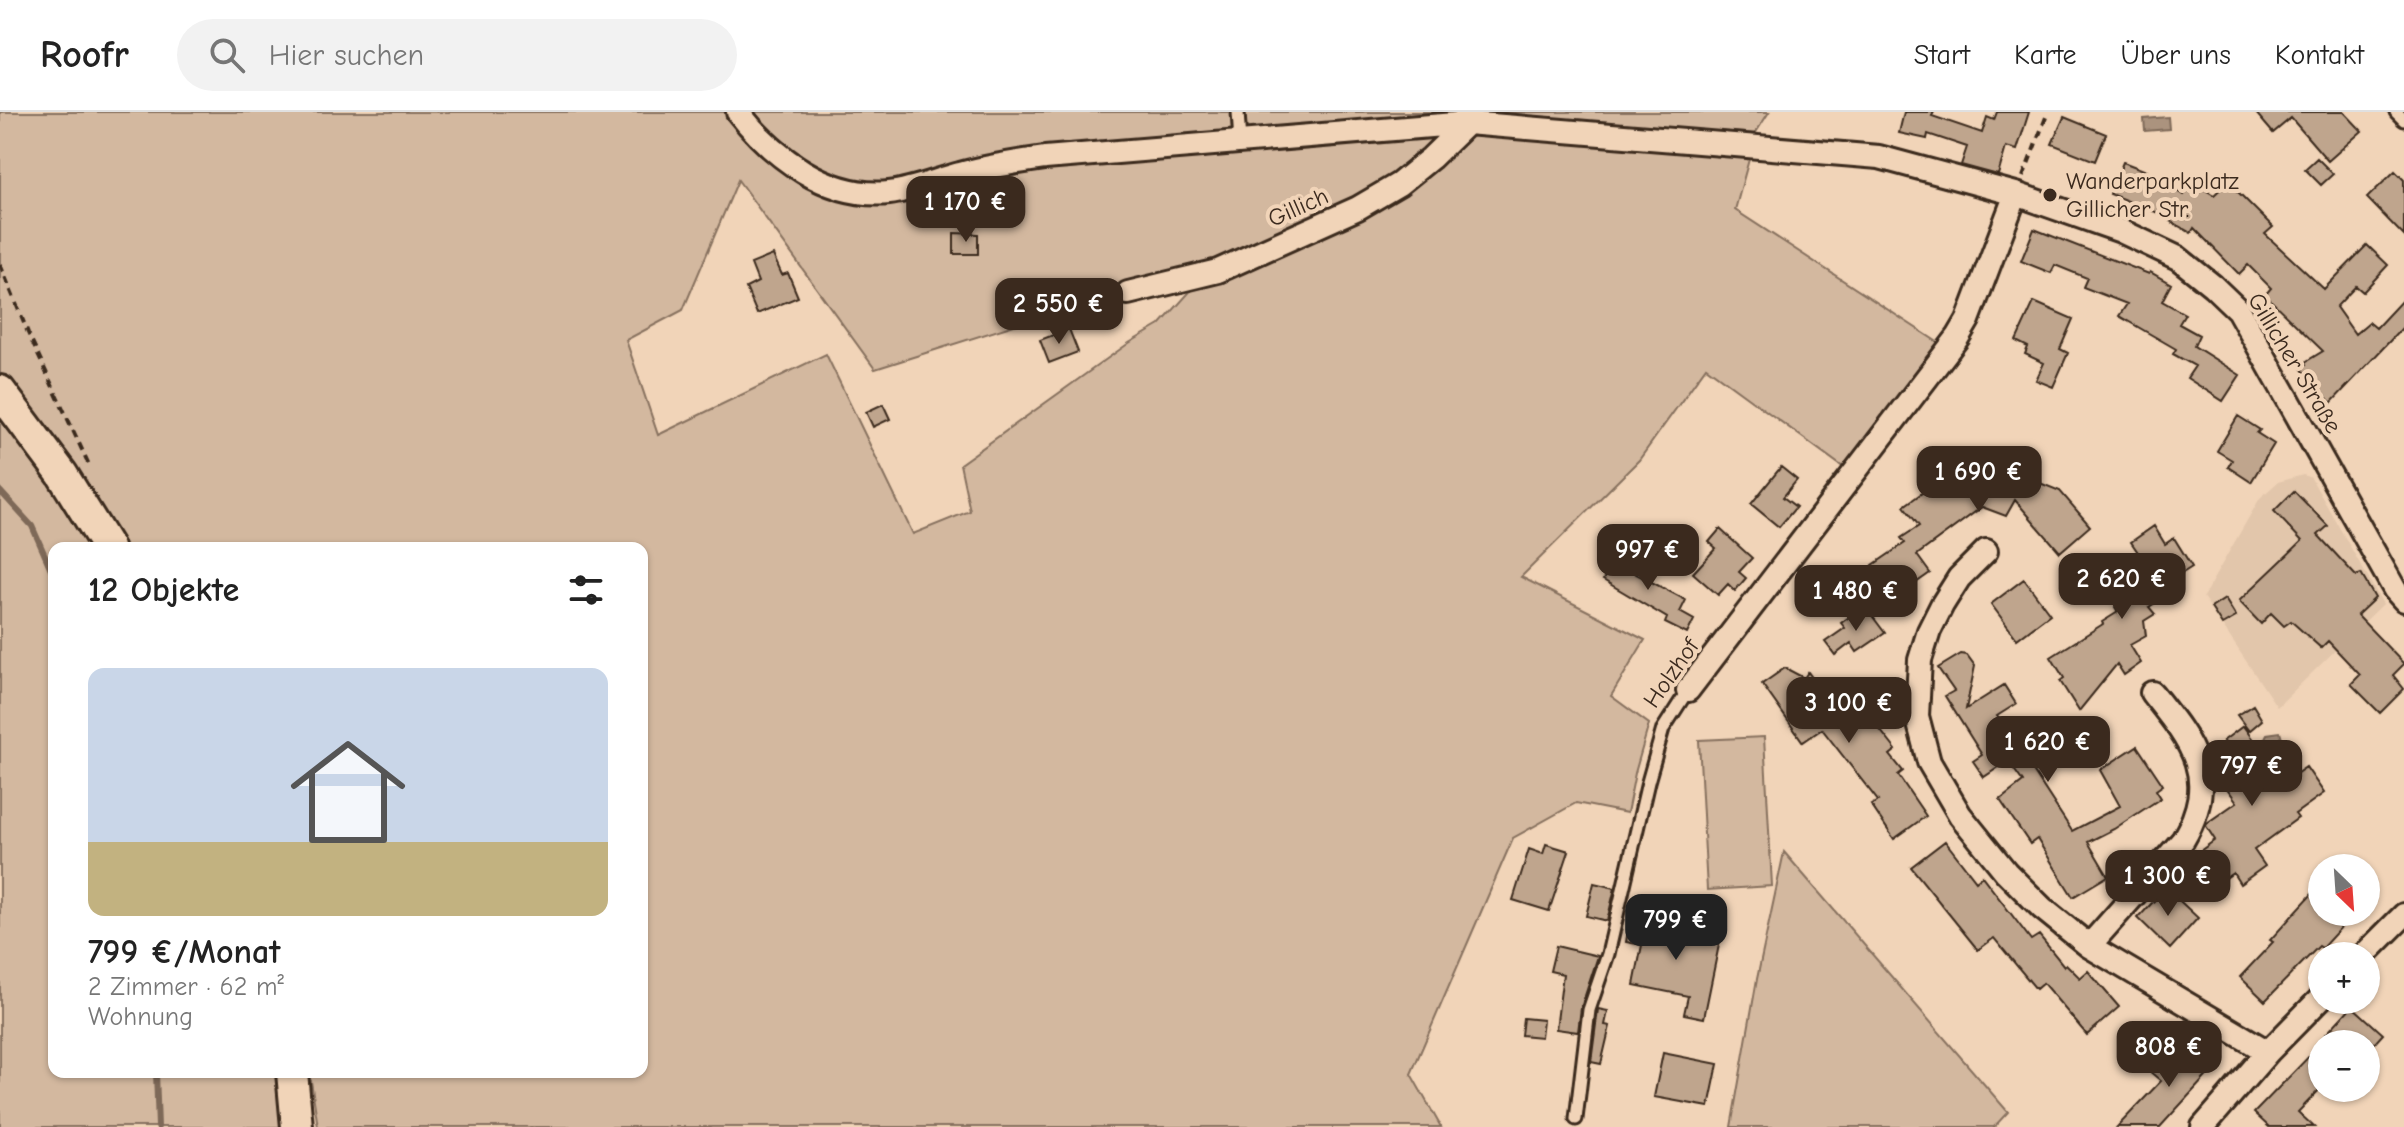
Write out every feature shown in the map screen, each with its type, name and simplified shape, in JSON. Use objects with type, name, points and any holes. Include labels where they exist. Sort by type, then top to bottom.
[{"type":"main road","points":[[0,391],[62,474],[104,542]]},
{"type":"main road","points":[[293,1078],[297,1127]]},
{"type":"street","name":"Gillicher Straße","points":[[738,112],[766,146],[799,169],[822,181],[865,192],[907,190],[1002,164],[1045,158],[1472,118],[1879,157],[2016,194],[2121,231],[2178,258],[2238,310],[2395,590],[2404,600]]},
{"type":"street","name":"Gillich","points":[[1128,293],[1218,271],[1335,220],[1399,184],[1472,118]]},
{"type":"street","name":"Holzhof","points":[[1688,690],[1958,337],[1968,320],[2016,194]]},
{"type":"street","points":[[1986,551],[1959,578],[1929,631],[1920,660],[1916,695],[1921,738],[1929,762],[1960,815],[2032,899],[2089,946],[2268,1052]]},
{"type":"street","points":[[2089,946],[2183,840],[2199,805],[2199,771],[2191,744],[2152,693]]},
{"type":"street","points":[[2377,942],[2404,915]]},
{"type":"street","points":[[2203,1127],[2308,1011]]},
{"type":"lane","points":[[1238,112],[1240,142]]},
{"type":"lane","points":[[2396,112],[2404,120]]},
{"type":"lane","name":"Holzhof","points":[[1576,1119],[1589,1010],[1608,954],[1651,768],[1663,729],[1688,690]]},
{"type":"path","points":[[2016,194],[2048,112]]},
{"type":"path","points":[[0,264],[11,295],[91,469]]},
{"type":"shaded area","points":[[0,112],[1769,112],[1755,134],[1474,115],[1444,134],[1751,152],[1735,210],[1942,345],[1847,470],[1706,367],[1639,460],[1521,577],[1645,640],[1611,696],[1649,724],[1627,813],[1576,803],[1513,838],[1411,1074],[1441,1127],[318,1127],[311,1081],[278,1094],[283,1127],[0,1127]],"holes":[[[738,180],[875,369],[1135,287],[1205,275],[1160,325],[1129,343],[960,464],[970,511],[913,534],[826,354],[658,435],[626,340],[683,310]]]},
{"type":"shaded area","points":[[2168,117],[2169,129],[2145,131],[2144,119]]},
{"type":"shaded area","points":[[2303,475],[2311,478],[2383,604],[2277,707],[2203,597],[2260,498],[2278,482]]},
{"type":"shaded area","points":[[2280,732],[2282,739],[2277,745],[2289,755],[2283,761],[2269,754],[2262,744],[2267,734]]},
{"type":"shaded area","points":[[1764,737],[1772,886],[1707,890],[1699,740]]},
{"type":"shaded area","points":[[1784,852],[2008,1112],[1994,1127],[1731,1127],[1757,979]]},
{"type":"building","points":[[1904,112],[1934,112],[1932,116],[1982,133],[1987,117],[1994,120],[1997,112],[2029,112],[2017,150],[2006,147],[1998,175],[1961,165],[1967,147],[1928,134],[1927,139],[1899,133]]},
{"type":"building","points":[[2255,112],[2344,112],[2362,131],[2328,161],[2291,118],[2273,133]]},
{"type":"building","points":[[2064,117],[2106,134],[2095,161],[2052,144]]},
{"type":"building","points":[[2317,158],[2333,174],[2321,185],[2305,169]]},
{"type":"building","points":[[2123,162],[2157,175],[2155,180],[2184,195],[2192,182],[2214,195],[2228,182],[2273,227],[2265,234],[2324,289],[2367,245],[2388,265],[2363,292],[2356,286],[2336,307],[2355,334],[2369,322],[2376,328],[2404,298],[2404,326],[2331,403],[2321,391],[2317,394],[2301,367],[2323,351],[2265,295],[2271,288],[2248,265],[2239,274],[2194,228],[2191,233],[2170,221],[2171,218],[2110,194]]},
{"type":"building","points":[[2395,171],[2404,180],[2404,236],[2367,198]]},
{"type":"building","points":[[2034,229],[2150,272],[2171,284],[2162,301],[2185,314],[2179,324],[2199,335],[2194,346],[2240,375],[2223,401],[2187,378],[2195,366],[2173,354],[2176,349],[2119,316],[2127,304],[2083,287],[2087,278],[2055,265],[2051,273],[2021,261]]},
{"type":"building","points":[[954,233],[978,234],[978,254],[954,254]]},
{"type":"building","points":[[773,255],[782,275],[788,273],[798,297],[757,314],[746,288],[758,282],[751,264]]},
{"type":"building","points":[[2034,302],[2073,319],[2060,349],[2068,353],[2053,387],[2036,380],[2044,363],[2025,354],[2028,347],[2016,341]]},
{"type":"building","points":[[1069,329],[1078,352],[1049,363],[1040,340]]},
{"type":"building","points":[[883,404],[890,419],[873,427],[866,412]]},
{"type":"building","points":[[2238,416],[2260,430],[2257,433],[2274,444],[2251,482],[2228,467],[2232,460],[2217,451]]},
{"type":"building","points":[[2017,448],[2036,456],[2025,477],[2060,491],[2090,526],[2060,552],[2015,500],[2006,516],[1982,507],[1917,555],[1930,573],[1896,597],[1873,565],[1905,543],[1901,538],[1919,526],[1904,506],[1940,480],[1943,483],[1953,475],[1967,494],[1986,456],[2009,466]]},
{"type":"building","points":[[1781,467],[1797,480],[1783,497],[1796,507],[1779,527],[1751,504]]},
{"type":"building","points":[[2294,491],[2328,526],[2318,535],[2356,576],[2361,574],[2375,598],[2357,615],[2404,664],[2393,675],[2404,689],[2380,713],[2351,684],[2360,675],[2328,641],[2321,648],[2291,621],[2284,626],[2271,613],[2261,624],[2239,601],[2302,541],[2274,511]]},
{"type":"building","points":[[2154,526],[2165,544],[2174,538],[2192,567],[2170,581],[2176,590],[2149,607],[2155,614],[2144,621],[2146,636],[2130,645],[2141,663],[2124,675],[2117,664],[2079,711],[2060,681],[2064,678],[2051,657],[2118,612],[2115,607],[2146,564],[2131,542]]},
{"type":"building","points":[[1720,529],[1752,558],[1739,572],[1746,578],[1735,591],[1728,584],[1718,595],[1693,573],[1716,548],[1709,542]]},
{"type":"building","points":[[1620,552],[1642,565],[1636,574],[1686,600],[1680,612],[1694,620],[1687,634],[1665,623],[1667,618],[1603,580]]},
{"type":"building","points":[[2024,579],[2050,614],[2017,639],[1991,604]]},
{"type":"building","points":[[2225,599],[2236,617],[2222,625],[2211,608]]},
{"type":"building","points":[[1867,609],[1885,633],[1857,652],[1851,643],[1835,655],[1825,642],[1845,628],[1841,623],[1856,612],[1858,615]]},
{"type":"building","points":[[1961,654],[1967,655],[1975,666],[1966,709],[2004,685],[2016,704],[1997,716],[2072,831],[2120,806],[2100,770],[2137,746],[2163,785],[2156,790],[2161,798],[2088,842],[2108,876],[2073,897],[2037,839],[2030,844],[2000,800],[2023,782],[2008,761],[1984,777],[1973,761],[1982,755],[1945,696],[1954,691],[1938,668]]},
{"type":"building","points":[[1785,668],[1804,678],[1808,672],[1840,717],[1862,700],[1873,715],[1870,717],[1896,750],[1890,755],[1903,771],[1898,775],[1926,816],[1894,839],[1871,805],[1878,801],[1822,729],[1803,742],[1762,684]]},
{"type":"building","points":[[2253,705],[2262,720],[2249,731],[2237,715]]},
{"type":"building","points":[[2243,726],[2284,782],[2306,767],[2324,793],[2295,814],[2298,818],[2254,850],[2265,866],[2240,884],[2233,873],[2217,884],[2196,854],[2215,840],[2207,823],[2237,802],[2212,768],[2231,748],[2223,741]]},
{"type":"building","points":[[1945,841],[1976,881],[1982,876],[2031,940],[2039,935],[2064,966],[2066,964],[2080,978],[2088,971],[2119,1007],[2087,1035],[2043,983],[2036,989],[1994,938],[1978,950],[1911,867]]},
{"type":"building","points":[[1546,844],[1569,851],[1549,911],[1513,900],[1529,849],[1543,854]]},
{"type":"building","points":[[1594,883],[1615,888],[1607,921],[1586,916]]},
{"type":"building","points":[[2166,888],[2198,918],[2170,949],[2138,918]]},
{"type":"building","points":[[2308,898],[2308,926],[2342,926],[2328,942],[2308,942],[2308,957],[2265,1001],[2240,977],[2273,942],[2270,940]]},
{"type":"building","points":[[1630,920],[1721,935],[1704,1018],[1684,1014],[1688,996],[1634,985],[1642,945],[1626,942]]},
{"type":"building","points":[[1556,946],[1598,956],[1581,1008],[1578,1032],[1556,1029],[1563,974],[1550,971]]},
{"type":"building","points":[[1598,1009],[1608,1011],[1605,1025],[1610,1026],[1601,1064],[1591,1062]]},
{"type":"building","points":[[2345,1014],[2361,1014],[2379,1030],[2330,1030]]},
{"type":"building","points":[[1523,1018],[1543,1020],[1541,1037],[1521,1035]]},
{"type":"building","points":[[2192,1048],[2214,1068],[2160,1127],[2117,1127],[2161,1081],[2149,1071],[2166,1052],[2178,1063]]},
{"type":"building","points":[[1663,1053],[1718,1064],[1709,1107],[1654,1097]]},
{"type":"building","points":[[2308,1057],[2308,1102],[2298,1112],[2314,1127],[2269,1127],[2254,1113]]},
{"type":"waterway","points":[[0,491],[32,526],[48,562]]},
{"type":"waterway","points":[[156,1078],[158,1127]]},
{"type":"place","name":"Wanderparkplatz Gillicher Str.","points":[[2050,195]]}]
